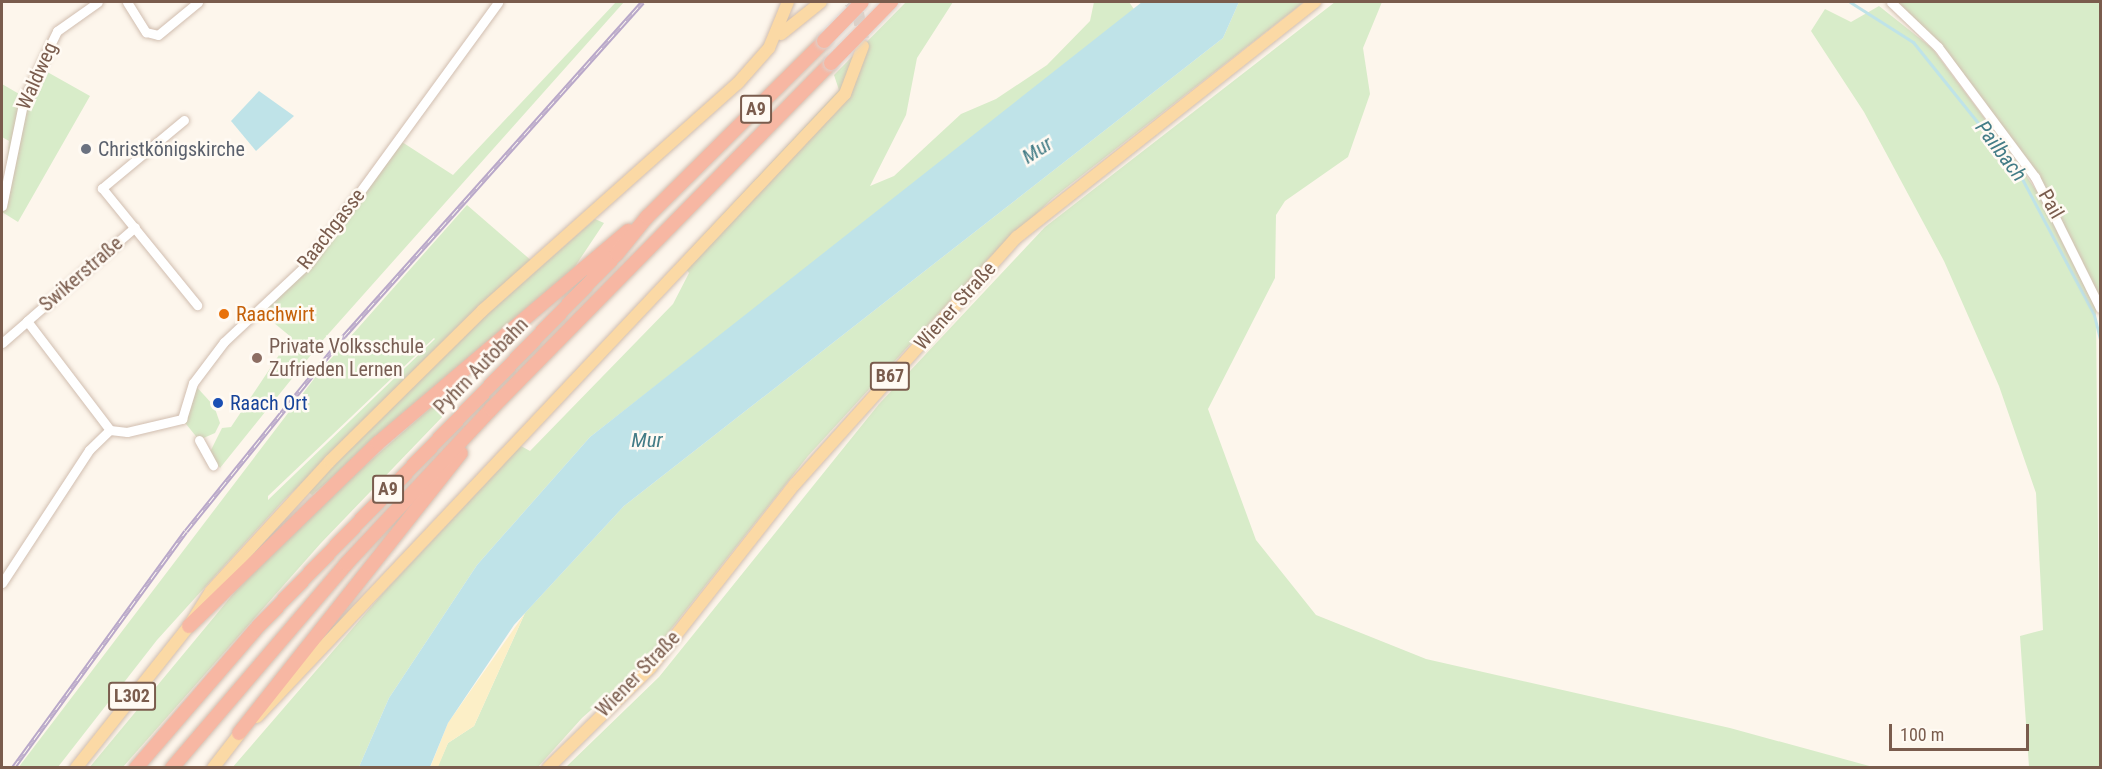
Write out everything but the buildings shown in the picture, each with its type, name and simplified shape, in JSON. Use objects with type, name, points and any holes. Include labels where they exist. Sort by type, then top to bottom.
[{"type":"highway","name":"Pyhrn Autobahn","points":[[136,768],[255,630],[617,254],[647,217],[862,2]]},
{"type":"highway","name":"Pyhrn Autobahn","points":[[172,768],[346,564],[527,374],[891,2]]},
{"type":"highway","points":[[189,626],[378,443],[647,217]]},
{"type":"highway","points":[[239,733],[527,374]]},
{"type":"main road","name":"L302","points":[[76,768],[189,626],[211,591],[330,461],[483,310],[692,127],[769,48],[788,2]]},
{"type":"main road","points":[[769,48],[798,16],[821,2]]},
{"type":"main road","name":"Wiener Straße","points":[[548,768],[650,668],[795,483],[1017,237],[1315,2]]},
{"type":"main road","points":[[213,768],[239,733],[278,699],[845,94],[863,46]]},
{"type":"street","name":"Waldweg","points":[[2,206],[24,99],[57,31],[98,2]]},
{"type":"street","points":[[127,2],[146,32],[158,35],[198,2]]},
{"type":"street","name":"Raachgasse","points":[[110,430],[127,432],[182,419],[193,383],[218,351],[308,263],[498,2]]},
{"type":"street","name":"Pail","points":[[1891,2],[1938,47],[2036,177],[2100,308]]},
{"type":"street","points":[[184,120],[102,188],[197,305]]},
{"type":"street","name":"Swikerstraße","points":[[2,343],[135,227]]},
{"type":"street","name":"Swikerstraße","points":[[27,321],[78,385],[110,430]]},
{"type":"street","points":[[2,583],[89,450],[110,430]]},
{"type":"street","points":[[199,440],[213,465]]},
{"type":"green space","points":[[616,2],[624,2],[323,340],[220,468],[209,454],[222,428],[231,427],[291,337],[262,313],[328,245],[402,142],[453,175]]},
{"type":"green space","points":[[906,2],[953,2],[917,58],[906,115],[870,186],[894,176],[961,114],[996,99],[1047,65],[1090,21],[1094,2],[1129,2],[1136,12],[590,437],[477,565],[389,698],[359,767],[232,768],[384,592],[521,446],[530,451],[673,304],[689,273],[680,260],[839,90],[834,75]]},
{"type":"green space","points":[[1239,2],[1304,2],[1053,198],[990,257],[808,456],[645,662],[582,718],[538,767],[437,768],[448,743],[474,726],[525,613],[624,506],[1223,38]]},
{"type":"green space","points":[[1335,2],[1382,2],[1363,48],[1370,94],[1348,157],[1285,201],[1276,215],[1275,278],[1208,409],[1256,540],[1316,615],[1426,659],[1730,728],[1873,767],[566,767],[659,677],[879,404],[1045,227]]},
{"type":"green space","points":[[1891,2],[2100,2],[2100,308],[2065,228],[1955,69]]},
{"type":"green space","points":[[1879,6],[1932,48],[2009,151],[2049,209],[2096,305],[2100,767],[2029,767],[2020,636],[2043,630],[2036,493],[1999,386],[1944,261],[1864,112],[1811,31],[1825,9],[1851,22]]},
{"type":"green space","points":[[42,69],[90,96],[18,222],[2,212],[9,141],[2,137],[2,84],[26,98]]},
{"type":"green space","points":[[467,205],[533,262],[284,500],[157,640],[58,767],[18,768],[320,371]],"holes":[[[435,339],[268,500],[268,496]]]},
{"type":"green space","points":[[595,219],[604,223],[572,271],[312,495],[307,491],[469,330]]},
{"type":"green space","points":[[193,383],[214,406],[220,423],[215,433],[199,440],[182,419]]},
{"type":"green space","points":[[435,404],[445,414],[321,543],[123,767],[89,768],[234,593],[313,511]]},
{"type":"sand","points":[[525,613],[474,726],[448,743],[438,767],[430,768],[448,723]]},
{"type":"water","name":"Mur","points":[[1142,2],[1239,2],[1223,38],[624,506],[514,625],[448,723],[430,767],[359,767],[389,698],[477,565],[590,437]]},
{"type":"water","points":[[259,91],[294,116],[256,151],[231,121]]},
{"type":"waterway","name":"Pailbach","points":[[1850,2],[1913,42],[2020,175],[2094,315],[2100,339]]},
{"type":"tunnel","points":[[850,2],[858,13],[863,39]]},
{"type":"railway","points":[[13,768],[186,531],[344,336],[643,2]]},
{"type":"place","name":"Christkönigskirche","points":[[86,149]]},
{"type":"place","name":"Raachwirt","points":[[224,314]]},
{"type":"place","name":"Private Volksschule Zufrieden Lernen","points":[[257,358]]},
{"type":"place","name":"Raach Ort","points":[[218,403]]}]
